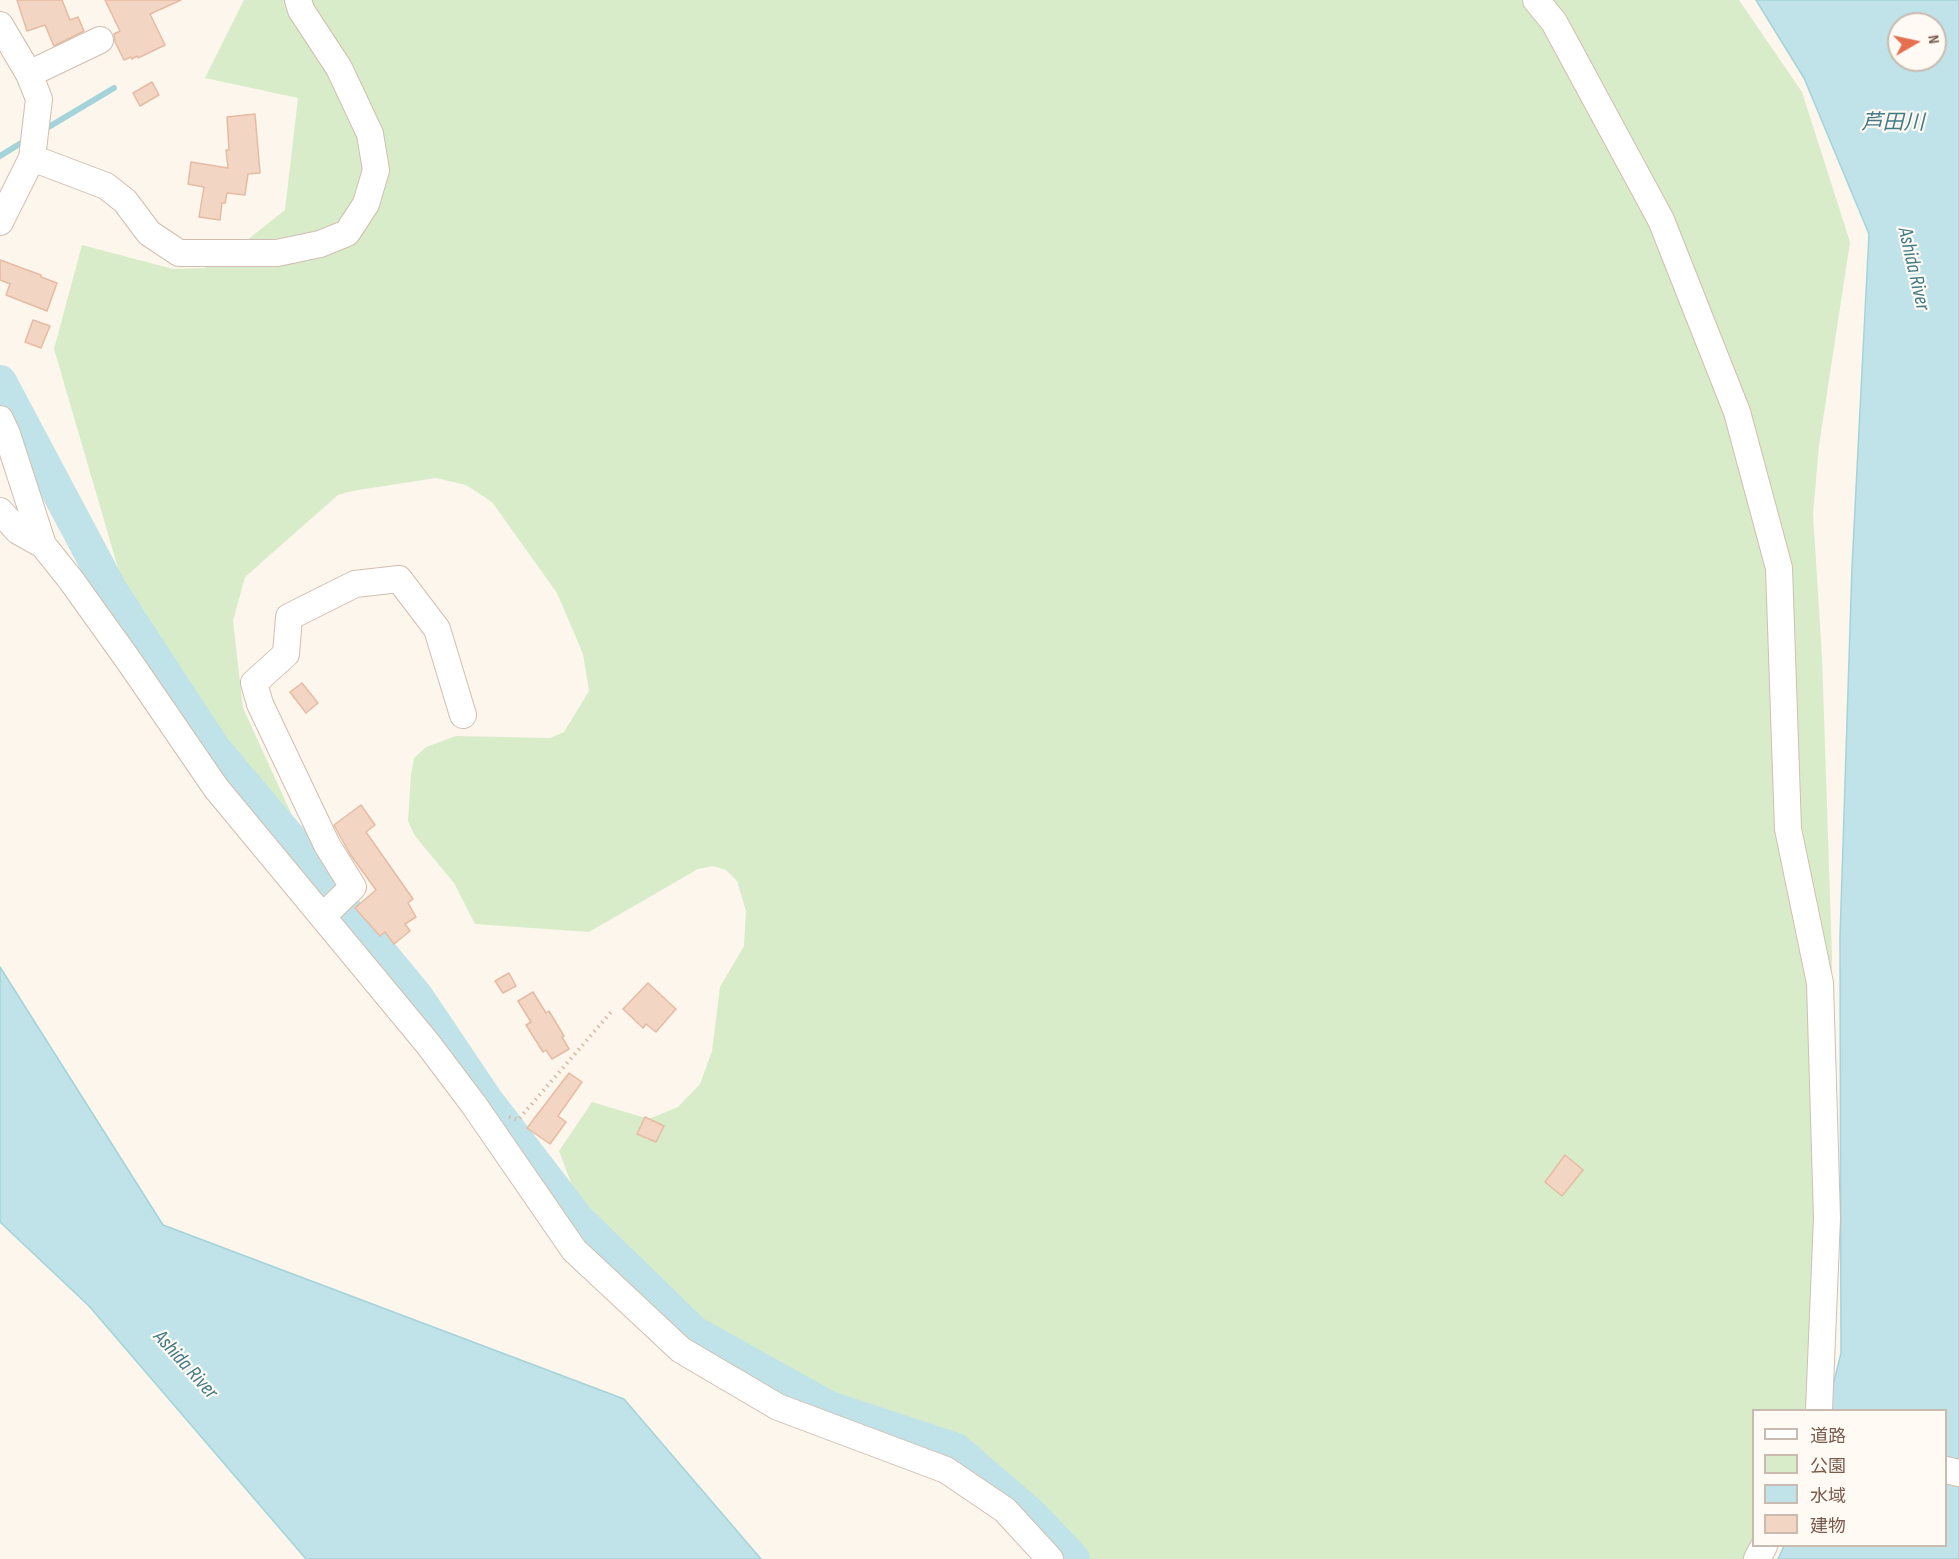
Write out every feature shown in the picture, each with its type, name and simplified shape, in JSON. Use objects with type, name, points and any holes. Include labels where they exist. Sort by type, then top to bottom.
[{"type":"street","points":[[34,143],[106,186],[125,201],[149,233],[178,253],[276,253],[320,244],[347,233],[366,204],[375,170],[370,134],[339,68],[301,10],[298,0]]},
{"type":"street","points":[[1536,0],[1554,22],[1661,220],[1737,412],[1779,568],[1788,829],[1820,983],[1827,1218],[1819,1409]]},
{"type":"street","points":[[0,25],[29,74],[39,99],[34,143],[0,222]]},
{"type":"street","points":[[29,74],[100,40]]},
{"type":"street","points":[[0,419],[43,545],[129,661],[216,788],[428,1044],[474,1105],[574,1251],[681,1350],[778,1407],[946,1470],[1005,1510],[1050,1559]]},
{"type":"street","points":[[0,511],[18,531],[43,545]]},
{"type":"street","points":[[323,916],[353,887],[327,845],[260,704],[254,683],[286,654],[289,617],[355,584],[399,579],[437,629],[463,715]]},
{"type":"path","points":[[507,1116],[519,1120],[611,1012]]},
{"type":"green space","points":[[244,0],[1739,0],[1802,92],[1850,242],[1819,446],[1813,514],[1822,656],[1832,957],[1825,1357],[1809,1409],[1752,1409],[1752,1547],[1755,1547],[1762,1559],[1081,1559],[969,1452],[785,1379],[712,1339],[574,1191],[559,1151],[592,1102],[649,1119],[678,1107],[700,1084],[712,1051],[720,987],[744,946],[746,911],[737,881],[726,870],[713,866],[698,869],[589,932],[475,924],[454,883],[415,836],[408,821],[414,758],[426,747],[456,736],[550,738],[564,732],[589,691],[583,654],[557,593],[492,502],[466,485],[436,478],[338,495],[245,577],[233,621],[243,708],[306,846],[283,861],[123,585],[54,349],[82,245],[173,269],[204,268],[218,263],[285,210],[298,98],[205,78]]},
{"type":"water","name":"芦田川","points":[[1756,0],[1959,0],[1959,1559],[1778,1559],[1784,1547],[1947,1547],[1947,1409],[1827,1409],[1841,1353],[1840,937],[1852,567],[1869,234],[1804,78]]},
{"type":"water","name":"Ashida River","points":[[0,967],[163,1225],[624,1399],[761,1559],[306,1559],[89,1306],[0,1222]]},
{"type":"building","points":[[17,0],[62,0],[70,20],[78,17],[84,31],[54,46],[45,25],[27,31]]},
{"type":"building","points":[[105,0],[181,0],[150,14],[165,45],[138,58],[137,56],[124,60],[115,42],[114,34],[120,31]]},
{"type":"building","points":[[152,82],[159,95],[140,106],[133,93]]},
{"type":"building","points":[[255,114],[260,173],[248,174],[245,195],[227,193],[225,203],[222,203],[220,220],[199,217],[204,187],[188,184],[191,162],[228,168],[227,117]]},
{"type":"building","points":[[0,260],[57,283],[47,311],[6,295],[10,284],[0,280]]},
{"type":"building","points":[[33,320],[50,326],[41,348],[25,342]]},
{"type":"building","points":[[302,683],[318,703],[306,713],[290,692]]},
{"type":"building","points":[[361,805],[375,825],[366,832],[413,899],[408,903],[416,917],[405,924],[410,931],[394,944],[385,932],[380,936],[355,908],[376,890],[350,854],[334,825]]},
{"type":"building","points":[[509,973],[516,986],[503,993],[495,981]]},
{"type":"building","points":[[648,983],[676,1009],[656,1032],[646,1024],[643,1028],[623,1009]]},
{"type":"building","points":[[533,992],[546,1013],[549,1011],[569,1049],[552,1059],[546,1050],[543,1052],[526,1025],[531,1022],[518,1001]]},
{"type":"building","points":[[569,1073],[582,1082],[558,1116],[566,1122],[550,1144],[527,1128]]},
{"type":"building","points":[[645,1117],[664,1126],[656,1142],[637,1134]]},
{"type":"building","points":[[1565,1155],[1583,1170],[1562,1196],[1545,1182]]},
{"type":"waterway","points":[[42,131],[114,88]]},
{"type":"waterway","points":[[0,156],[26,140]]},
{"type":"waterway","points":[[0,382],[111,591],[214,749],[296,846],[326,887],[416,996],[486,1100],[578,1220],[693,1332],[829,1408],[956,1450],[1029,1513],[1073,1559]]}]
